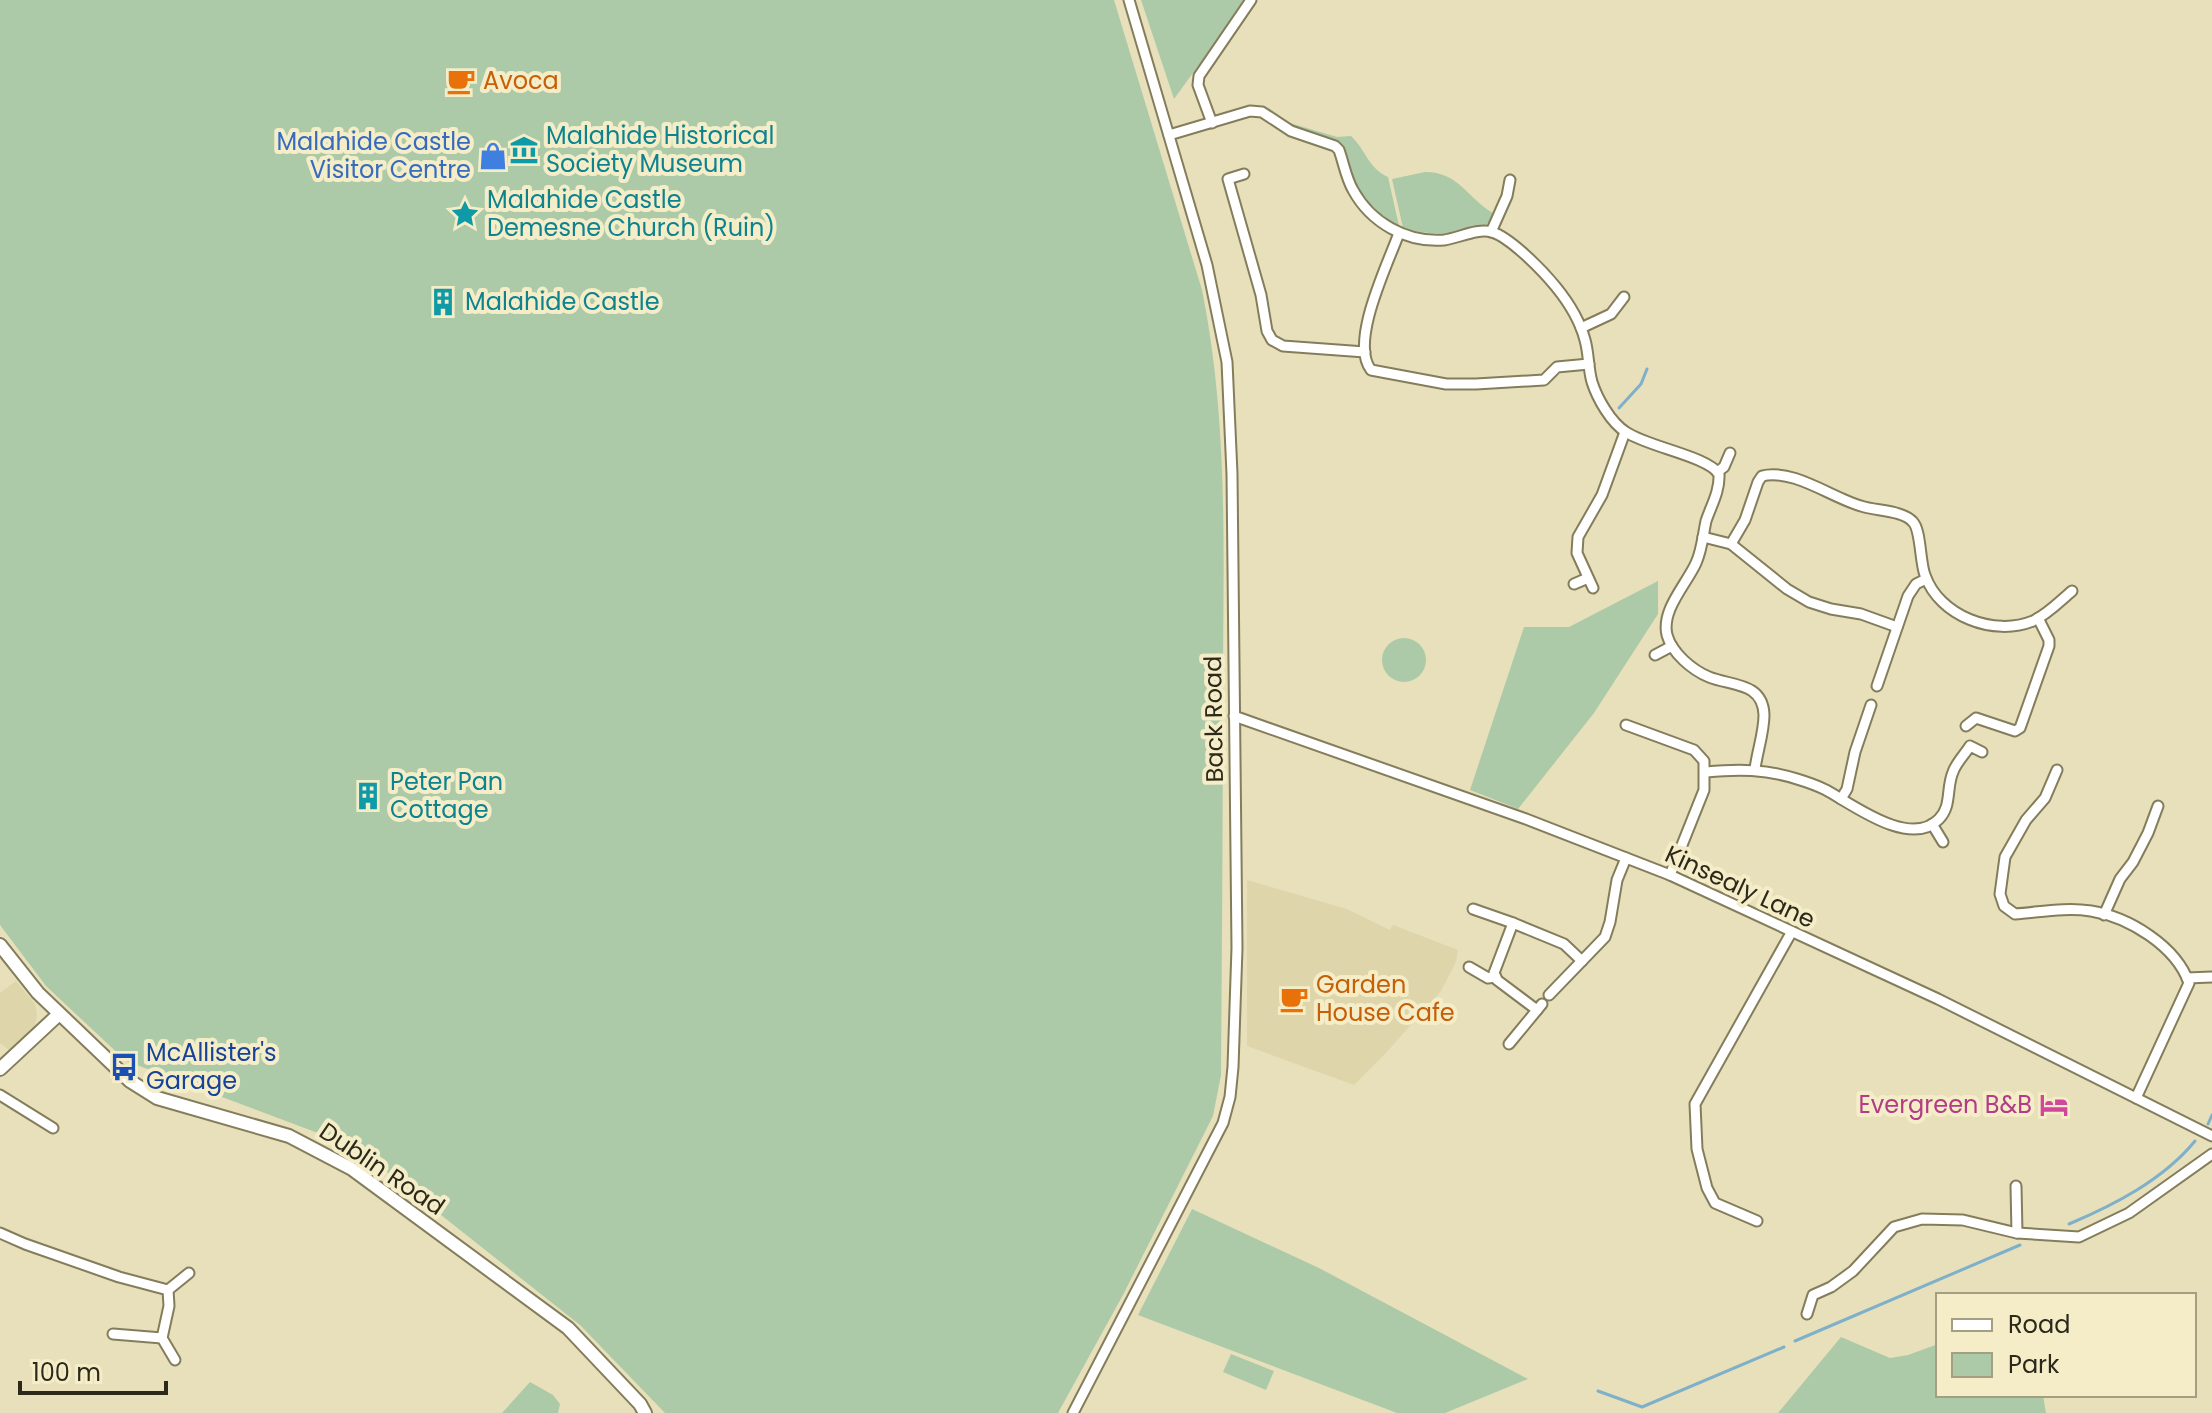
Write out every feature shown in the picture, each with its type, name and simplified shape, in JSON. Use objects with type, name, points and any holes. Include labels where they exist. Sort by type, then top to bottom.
[{"type":"main road","name":"Dublin Road","points":[[0,945],[58,1015],[130,1081],[157,1098],[289,1136],[352,1169],[568,1328],[645,1413]]},
{"type":"main road","points":[[0,1069],[58,1015]]},
{"type":"street","name":"Back Road","points":[[1073,1413],[1223,1123],[1233,1067],[1237,959],[1232,474],[1227,362],[1207,265],[1129,0]]},
{"type":"street","points":[[1212,123],[1198,85],[1199,76],[1251,0]]},
{"type":"street","points":[[1169,135],[1257,110],[1275,118],[1291,131],[1331,143],[1339,150],[1348,181],[1363,205],[1376,219],[1399,233],[1441,240],[1491,232],[1504,238],[1554,284],[1581,328],[1598,396],[1625,432],[1671,452],[1708,463],[1717,472],[1719,486],[1698,558],[1667,616],[1666,628],[1672,646],[1685,661],[1708,677],[1747,686],[1755,693],[1764,713],[1755,769]]},
{"type":"street","points":[[1244,174],[1228,179],[1261,295],[1267,331],[1272,340],[1283,346],[1365,352]]},
{"type":"street","points":[[1491,232],[1507,196],[1510,180]]},
{"type":"street","points":[[1399,233],[1369,311],[1365,352],[1367,366],[1375,372],[1455,384],[1544,380],[1562,366],[1589,364]]},
{"type":"street","points":[[1581,328],[1611,314],[1624,297]]},
{"type":"street","points":[[1574,584],[1591,583],[1577,553],[1578,537],[1602,495],[1625,432]]},
{"type":"street","points":[[1717,472],[1724,467],[1730,453]]},
{"type":"street","points":[[1731,544],[1745,520],[1762,476],[1779,475],[1858,505],[1913,521],[1926,579],[1944,602],[1972,622],[2005,626],[2038,618],[2072,591]]},
{"type":"street","points":[[1703,537],[1731,544],[1787,589],[1809,602],[1861,614],[1897,627]]},
{"type":"street","points":[[1877,686],[1912,589],[1926,579]]},
{"type":"street","points":[[1966,726],[1976,718],[2015,731],[2020,728],[2049,646],[2038,618]]},
{"type":"street","points":[[1655,655],[1672,646]]},
{"type":"street","points":[[1841,799],[1847,789],[1855,752],[1871,705]]},
{"type":"street","name":"Kinsealy Lane","points":[[1234,716],[1526,819],[1670,875],[1943,1001],[2212,1136]]},
{"type":"street","points":[[1626,725],[1702,755],[1706,772],[1704,790],[1670,875]]},
{"type":"street","points":[[1706,772],[1755,769],[1798,779],[1826,790],[1886,824],[1916,828],[1932,824],[1940,818],[1948,803],[1953,772],[1970,746],[1982,752]]},
{"type":"street","points":[[2057,770],[2046,781],[2045,798],[2026,820],[2005,857],[2000,894],[2004,906],[2015,914],[2059,909],[2104,915],[2145,934],[2169,951],[2185,970],[2189,983],[2136,1098]]},
{"type":"street","points":[[2104,915],[2120,879],[2148,833],[2158,806]]},
{"type":"street","points":[[1932,824],[1943,842]]},
{"type":"street","points":[[1549,995],[1605,937],[1617,880],[1626,858]]},
{"type":"street","points":[[1473,909],[1564,944],[1582,961]]},
{"type":"street","points":[[1509,1044],[1539,1007],[1494,973],[1513,923]]},
{"type":"street","points":[[1757,1221],[1715,1203],[1707,1188],[1697,1149],[1695,1104],[1791,933]]},
{"type":"street","points":[[1469,967],[1488,978],[1496,977]]},
{"type":"street","points":[[2187,978],[2212,977]]},
{"type":"street","points":[[0,1095],[53,1128]]},
{"type":"street","points":[[1807,1314],[1813,1295],[1831,1287],[1853,1271],[1894,1227],[1922,1219],[1963,1220],[2017,1233],[2079,1237],[2129,1213],[2212,1154]]},
{"type":"street","points":[[2016,1186],[2017,1233]]},
{"type":"street","points":[[2,1238],[168,1290]]},
{"type":"street","points":[[168,1290],[189,1273]]},
{"type":"street","points":[[168,1290],[169,1306],[162,1338],[175,1360]]},
{"type":"street","points":[[113,1334],[162,1338]]},
{"type":"shaded area","points":[[1247,880],[1347,909],[1390,930],[1393,925],[1458,950],[1456,962],[1441,991],[1354,1085],[1247,1046]]},
{"type":"shaded area","points":[[16,981],[35,1004],[37,1014],[35,1027],[13,1053],[0,1043],[0,993]]},
{"type":"green space","name":"Malahide Castle","points":[[0,0],[1114,0],[1202,290],[1216,383],[1223,523],[1221,1075],[1213,1116],[1124,1293],[1058,1413],[665,1413],[580,1325],[355,1147],[126,1061],[46,986],[0,925]]},
{"type":"green space","points":[[1141,0],[1246,0],[1174,99]]},
{"type":"green space","points":[[1266,106],[1290,123],[1337,137],[1351,136],[1371,164],[1388,177],[1399,226],[1367,200],[1337,142],[1290,126]]},
{"type":"green space","points":[[1425,172],[1437,173],[1454,181],[1493,213],[1490,222],[1447,234],[1403,228],[1392,179]]},
{"type":"green space","points":[[1658,581],[1658,614],[1594,713],[1518,809],[1470,790],[1524,627],[1569,627]]},
{"type":"green space","points":[[1404,638],[1420,644],[1426,660],[1420,676],[1404,682],[1388,676],[1382,660],[1388,644]]},
{"type":"green space","points":[[1192,1209],[1319,1268],[1528,1379],[1445,1413],[1397,1413],[1138,1315]]},
{"type":"green space","points":[[1841,1337],[1890,1358],[1936,1345],[1936,1397],[2043,1397],[2046,1413],[1778,1413]]},
{"type":"green space","points":[[1231,1354],[1274,1371],[1266,1390],[1223,1372]]},
{"type":"green space","points":[[530,1382],[553,1395],[560,1404],[558,1413],[502,1413]]},
{"type":"waterway","points":[[1619,408],[1641,384],[1647,369]]},
{"type":"waterway","points":[[2208,1124],[2212,1115]]},
{"type":"waterway","points":[[2069,1224],[2137,1190],[2168,1168],[2195,1141]]},
{"type":"waterway","points":[[1795,1341],[2020,1245]]},
{"type":"waterway","points":[[1598,1391],[1642,1407],[1784,1347]]},
{"type":"place","name":"Avoca","points":[[461,81]]},
{"type":"place","name":"Malahide Historical Society Museum","points":[[524,150]]},
{"type":"place","name":"Malahide Castle Visitor Centre","points":[[493,156]]},
{"type":"place","name":"Malahide Castle Demesne Church (Ruin)","points":[[465,214]]},
{"type":"place","name":"Malahide Castle","points":[[443,302]]},
{"type":"place","name":"Peter Pan Cottage","points":[[368,796]]},
{"type":"place","name":"Garden House Cafe","points":[[1294,999]]},
{"type":"place","name":"McAllister's Garage","points":[[124,1067]]},
{"type":"place","name":"Evergreen B&B","points":[[2054,1105]]}]
